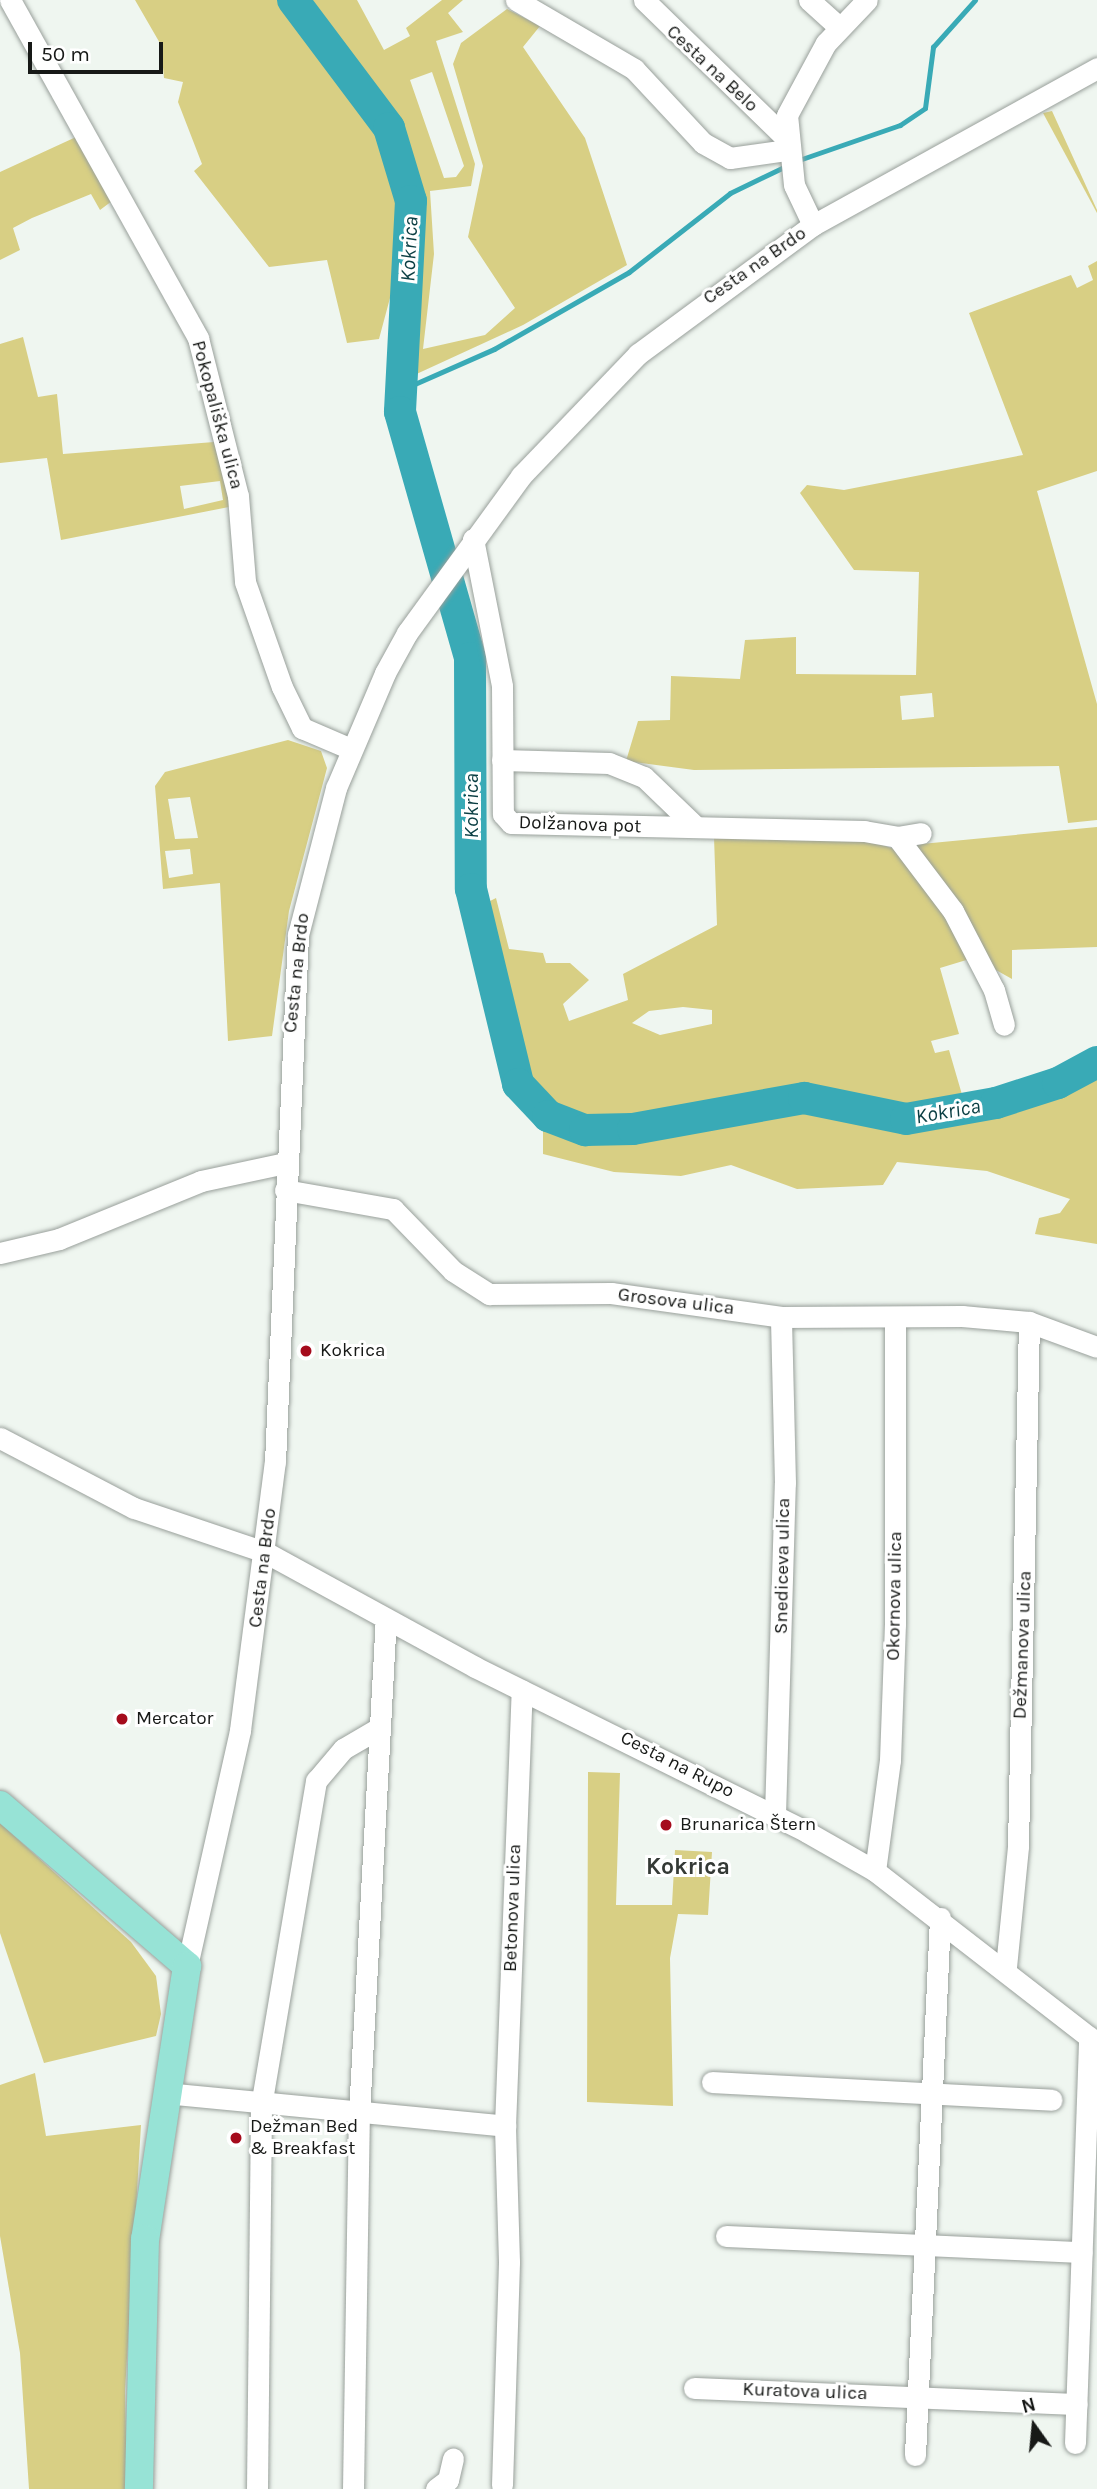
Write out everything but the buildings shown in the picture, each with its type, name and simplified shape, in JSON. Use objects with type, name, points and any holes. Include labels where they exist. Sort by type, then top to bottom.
[{"type":"main road","points":[[0,1805],[187,1966],[165,2093],[145,2239],[139,2489]]},
{"type":"street","name":"Pokopališka ulica","points":[[10,0],[198,338],[238,496],[245,582],[282,687],[302,728],[351,749]]},
{"type":"street","points":[[516,0],[634,69],[703,143],[730,158],[786,143]]},
{"type":"street","name":"Cesta na Belo","points":[[644,0],[786,143]]},
{"type":"street","points":[[809,0],[838,26]]},
{"type":"street","name":"Cesta na Belo","points":[[813,225],[794,185],[786,143],[798,85],[838,26],[867,0]]},
{"type":"street","name":"Cesta na Brdo","points":[[187,1966],[240,1730],[265,1552],[282,1378],[285,1163],[298,934],[336,788],[351,749],[426,604],[473,539],[549,444],[638,354],[813,225],[1097,68]]},
{"type":"street","name":"Dolžanova pot","points":[[473,539],[502,686],[503,814],[511,823],[696,827],[897,838],[921,833]]},
{"type":"street","points":[[502,760],[609,763],[644,777],[696,827]]},
{"type":"street","points":[[897,838],[953,911],[994,990],[1004,1025]]},
{"type":"street","points":[[0,1253],[59,1239],[201,1181],[285,1163]]},
{"type":"street","name":"Grosova ulica","points":[[285,1190],[393,1209],[453,1271],[489,1294],[611,1293],[781,1317],[895,1320],[961,1315],[1029,1322],[1097,1347]]},
{"type":"street","name":"Snediceva ulica","points":[[775,1815],[785,1483],[781,1317]]},
{"type":"street","name":"Okornova ulica","points":[[875,1871],[890,1759],[895,1624],[895,1320]]},
{"type":"street","name":"Dežmanova ulica","points":[[1006,1967],[1018,1846],[1029,1322]]},
{"type":"street","name":"Cesta na Rupo","points":[[0,1438],[134,1508],[265,1552],[386,1620],[775,1815],[875,1871],[1006,1967],[1093,2040]]},
{"type":"street","points":[[353,2489],[359,2114],[386,1620]]},
{"type":"street","name":"Betonova ulica","points":[[502,2485],[509,2262],[505,2126],[522,1690]]},
{"type":"street","points":[[257,2489],[261,2106],[316,1782],[343,1749],[379,1728]]},
{"type":"street","points":[[915,2455],[915,2397],[929,2093],[940,1919]]},
{"type":"street","points":[[1075,2443],[1093,2040]]},
{"type":"street","points":[[712,2082],[1052,2100]]},
{"type":"street","points":[[165,2093],[261,2106],[505,2126]]},
{"type":"street","points":[[726,2236],[1082,2252]]},
{"type":"street","name":"Kuratova ulica","points":[[694,2388],[1077,2404]]},
{"type":"street","points":[[436,2489],[448,2480],[453,2459]]},
{"type":"shaded area","points":[[135,0],[283,0],[354,86],[397,166],[403,204],[404,246],[379,339],[347,343],[327,260],[269,267],[194,171],[202,164],[178,102],[183,82],[164,78],[161,45]]},
{"type":"shaded area","points":[[304,0],[357,0],[384,50],[410,36],[406,28],[442,0],[463,0],[448,13],[463,32],[436,41],[475,164],[471,186],[430,191],[434,254],[423,349],[485,335],[515,308],[468,237],[483,166],[453,64],[461,43],[507,9],[540,26],[523,47],[585,138],[627,265],[523,325],[410,377],[418,221],[404,144],[364,74]],"holes":[[[432,72],[464,166],[456,177],[444,178],[410,80]]]},
{"type":"shaded area","points":[[1052,111],[1097,210],[1097,213],[1043,113]]},
{"type":"shaded area","points":[[76,137],[112,201],[100,210],[91,194],[13,228],[20,250],[0,260],[0,172]]},
{"type":"shaded area","points":[[1097,261],[1097,471],[1037,491],[1097,704],[1097,820],[1068,823],[1059,766],[694,770],[626,761],[638,721],[670,720],[671,676],[740,679],[745,640],[796,637],[796,674],[916,675],[919,572],[854,570],[800,493],[807,485],[844,490],[1023,455],[969,313],[1071,275],[1077,288],[1093,280],[1088,266]],"holes":[[[932,693],[934,717],[902,720],[900,696]]]},
{"type":"shaded area","points":[[23,337],[38,397],[57,394],[63,454],[214,442],[234,506],[61,540],[47,458],[0,463],[0,344]],"holes":[[[220,481],[223,500],[184,509],[180,486]]]},
{"type":"shaded area","points":[[288,740],[321,751],[327,768],[289,911],[272,1036],[228,1041],[220,883],[163,889],[155,786],[165,772]],"holes":[[[190,797],[198,838],[175,839],[168,799]],[[190,849],[193,874],[169,878],[165,851]]]},
{"type":"shaded area","points":[[1097,827],[1097,947],[1012,950],[1012,979],[987,965],[911,845]]},
{"type":"shaded area","points":[[714,837],[871,841],[894,849],[944,904],[973,958],[940,968],[959,1034],[931,1041],[935,1053],[949,1050],[963,1098],[891,1108],[828,1095],[782,1095],[655,1119],[586,1122],[564,1116],[542,1096],[519,1054],[490,901],[496,898],[509,949],[543,953],[546,963],[570,963],[589,980],[563,1004],[569,1021],[628,1000],[623,974],[717,925]],"holes":[[[683,1007],[712,1010],[712,1024],[660,1035],[632,1023],[649,1011]]]},
{"type":"shaded area","points":[[1097,1070],[1097,1244],[1035,1234],[1039,1218],[1060,1213],[1070,1199],[987,1171],[897,1162],[883,1185],[797,1189],[731,1165],[681,1176],[614,1172],[543,1154],[543,1124],[605,1136],[637,1135],[806,1104],[902,1127],[946,1123],[1045,1098]]},
{"type":"shaded area","points":[[588,1772],[620,1773],[616,1905],[672,1905],[675,1850],[712,1852],[708,1915],[678,1914],[670,1958],[673,2106],[587,2102]]},
{"type":"shaded area","points":[[0,1823],[131,1942],[156,1976],[161,2014],[156,2036],[44,2063],[0,1933]]},
{"type":"shaded area","points":[[35,2073],[46,2136],[141,2125],[125,2391],[127,2489],[29,2489],[20,2353],[0,2236],[0,2085]]},
{"type":"waterway","name":"Kokrica","points":[[293,0],[389,128],[411,201],[400,412],[470,658],[471,889],[518,1084],[548,1116],[585,1130],[633,1129],[804,1098],[906,1119],[996,1103],[1058,1083],[1097,1062]]},
{"type":"waterway","points":[[796,161],[900,125],[925,108],[933,47],[975,0]]},
{"type":"waterway","points":[[401,390],[494,349],[629,272],[730,193],[788,165]]},
{"type":"place","name":"Kokrica","points":[[306,1351]]},
{"type":"place","name":"Mercator","points":[[122,1719]]},
{"type":"place","name":"Brunarica Štern","points":[[666,1825]]},
{"type":"place","name":"Dežman Bed & Breakfast","points":[[236,2138]]},
{"type":"district","name":"Kokrica","points":[[688,1867]]}]
